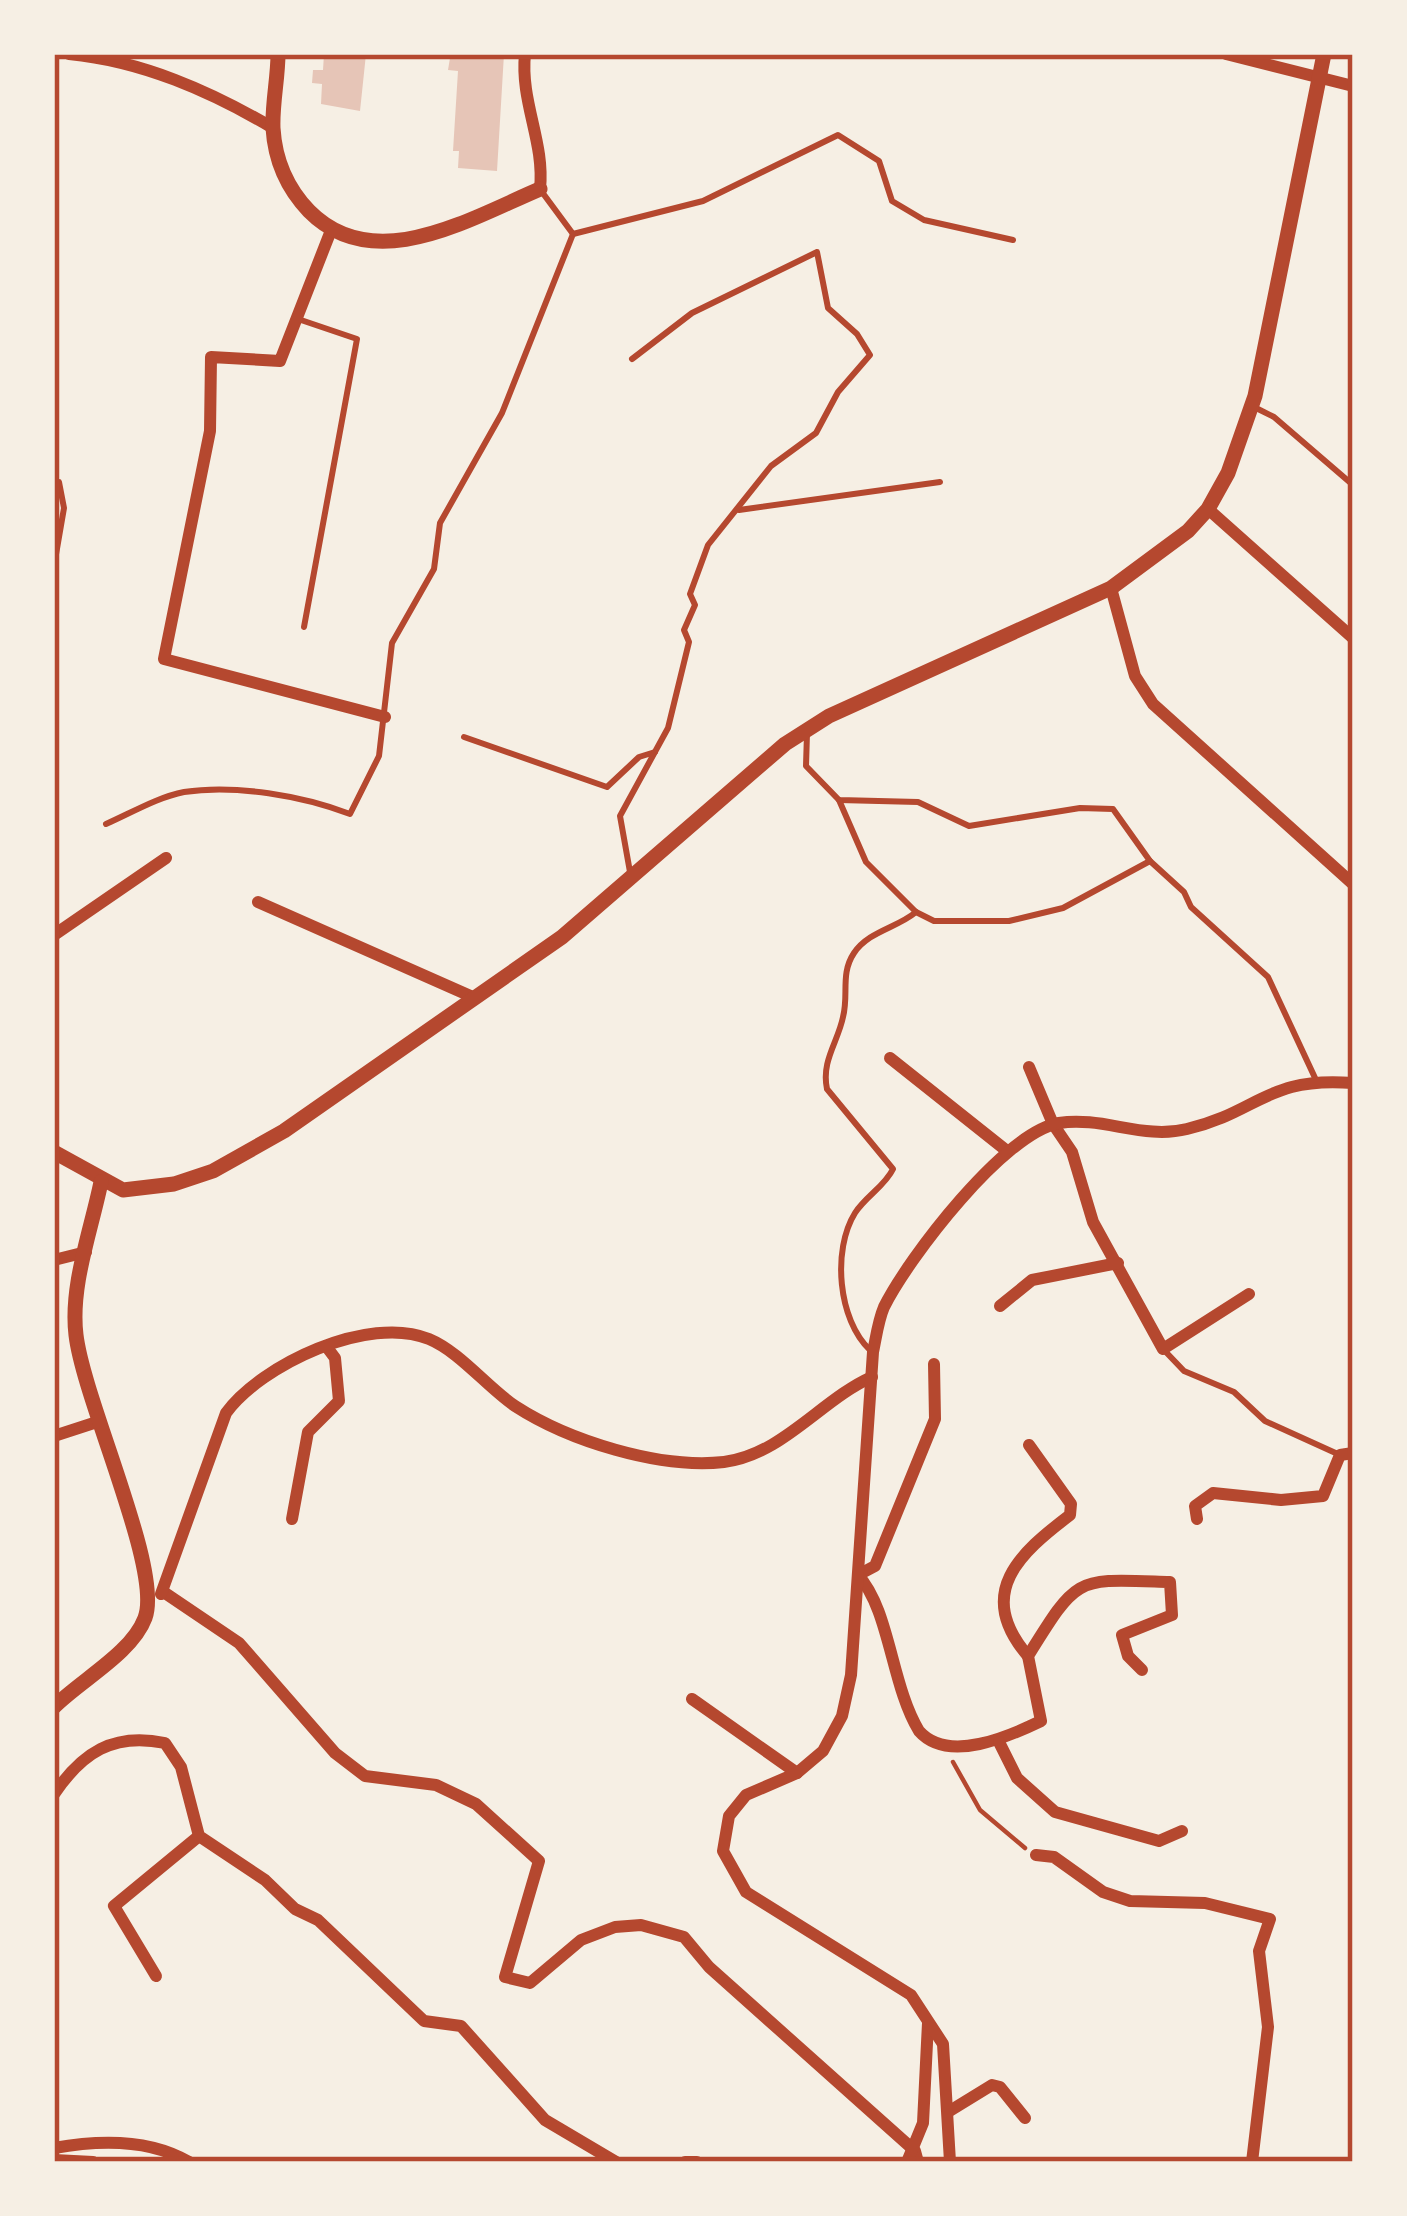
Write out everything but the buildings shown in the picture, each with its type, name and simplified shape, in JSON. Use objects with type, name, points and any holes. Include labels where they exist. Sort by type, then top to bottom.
[{"type":"street","points":[[68,54],[99,57],[211,91],[273,128]]},
{"type":"street","points":[[278,54],[273,128],[290,192],[330,233],[368,244],[419,238],[540,189],[544,158],[525,100],[525,54]]},
{"type":"street","points":[[1226,54],[1353,86]]},
{"type":"street","points":[[54,1152],[101,1182],[123,1190],[213,1172],[284,1131],[475,998],[631,881],[807,729],[1111,588],[1149,565],[1208,509],[1228,473],[1251,406],[1324,54]]},
{"type":"street","points":[[330,233],[280,361],[211,357],[210,431],[164,659],[385,717]]},
{"type":"street","points":[[1208,509],[1353,638]]},
{"type":"street","points":[[1111,588],[1135,676],[1153,704],[1353,884]]},
{"type":"street","points":[[54,935],[166,858]]},
{"type":"street","points":[[258,902],[475,998]]},
{"type":"street","points":[[890,1058],[1007,1151]]},
{"type":"street","points":[[1029,1066],[1053,1124],[1072,1152],[1093,1222],[1163,1349],[1249,1294]]},
{"type":"street","points":[[950,2162],[943,2044],[928,2018],[911,1995],[746,1892],[723,1851],[729,1816],[746,1795],[797,1773],[823,1751],[842,1716],[858,1575],[873,1352],[882,1311],[908,1270],[1007,1151],[1053,1124],[1080,1120],[1144,1134],[1183,1130],[1274,1090],[1316,1080],[1353,1083]]},
{"type":"street","points":[[101,1182],[76,1332],[97,1422],[158,1595],[239,1643],[335,1754],[364,1776],[436,1785],[476,1804],[539,1861],[506,1977],[530,1984],[581,1940],[615,1927],[641,1925],[684,1937],[914,2158],[923,2122],[928,2018]]},
{"type":"street","points":[[54,1260],[86,1252]]},
{"type":"street","points":[[1000,1306],[1032,1280],[1118,1263]]},
{"type":"street","points":[[54,1707],[121,1649],[145,1621],[226,1413],[244,1388],[326,1346],[393,1334],[429,1339],[514,1405],[550,1426],[626,1450],[698,1463],[730,1462],[767,1445],[872,1377]]},
{"type":"street","points":[[292,1519],[308,1432],[339,1402],[334,1358],[326,1346]]},
{"type":"street","points":[[858,1575],[875,1565],[935,1418],[934,1364]]},
{"type":"street","points":[[54,1436],[97,1422]]},
{"type":"street","points":[[858,1575],[874,1592],[889,1660],[910,1717],[927,1741],[947,1745],[999,1742],[1041,1721],[1028,1656],[1004,1604],[1008,1573],[1020,1553],[1070,1515],[1071,1504],[1030,1445]]},
{"type":"street","points":[[1197,1520],[1196,1505],[1213,1493],[1281,1500],[1323,1496],[1346,1454]]},
{"type":"street","points":[[1028,1656],[1064,1598],[1079,1585],[1099,1579],[1170,1582],[1172,1615],[1122,1635],[1128,1656],[1142,1670]]},
{"type":"street","points":[[692,1699],[797,1773]]},
{"type":"street","points":[[54,1794],[92,1749],[144,1739],[165,1744],[187,1782],[199,1836],[317,1920],[424,2021],[461,2026],[545,2120],[616,2162]]},
{"type":"street","points":[[999,1742],[1017,1778],[1055,1812],[1159,1841],[1182,1831]]},
{"type":"street","points":[[156,1976],[114,1906],[199,1836]]},
{"type":"street","points":[[1036,1855],[1054,1857],[1103,1892],[1130,1901],[1205,1903],[1270,1919],[1259,1951],[1259,1989],[1268,2027],[1252,2162]]},
{"type":"street","points":[[948,2111],[992,2085],[1000,2086],[1025,2118]]},
{"type":"street","points":[[54,2148],[87,2142],[162,2146],[189,2162]]},
{"type":"street","points":[[54,2160],[94,2162]]},
{"type":"lane","points":[[573,234],[703,201],[838,135],[879,161],[892,201],[924,220],[1013,240]]},
{"type":"lane","points":[[540,189],[573,234]]},
{"type":"lane","points":[[106,824],[179,793],[214,789],[323,803],[350,814],[379,756],[392,643],[434,569],[440,523],[502,413],[573,234]]},
{"type":"lane","points":[[631,881],[620,816],[657,752],[689,642],[684,630],[695,605],[690,593],[708,545],[771,466],[816,433],[838,392],[870,355],[857,334],[827,308],[817,252],[692,313],[632,359]]},
{"type":"lane","points":[[298,319],[357,339],[304,627]]},
{"type":"lane","points":[[1251,406],[1274,417],[1353,485]]},
{"type":"lane","points":[[54,482],[59,482],[64,508],[54,566]]},
{"type":"lane","points":[[735,511],[940,482]]},
{"type":"lane","points":[[807,729],[806,766],[838,800],[866,862],[916,912],[934,920],[1010,921],[1080,901],[1150,861]]},
{"type":"lane","points":[[464,737],[608,787],[639,757],[657,752]]},
{"type":"lane","points":[[838,800],[918,802],[969,826],[1080,808],[1113,809],[1150,861],[1268,977],[1316,1080]]},
{"type":"lane","points":[[873,1352],[847,1316],[846,1236],[855,1214],[893,1169],[827,1089],[824,1076],[844,1015],[844,973],[855,952],[870,937],[916,912]]},
{"type":"lane","points":[[1163,1349],[1184,1372],[1234,1392],[1265,1421],[1346,1454]]},
{"type":"path","points":[[947,1745],[961,1784],[980,1810],[1036,1855]]}]
